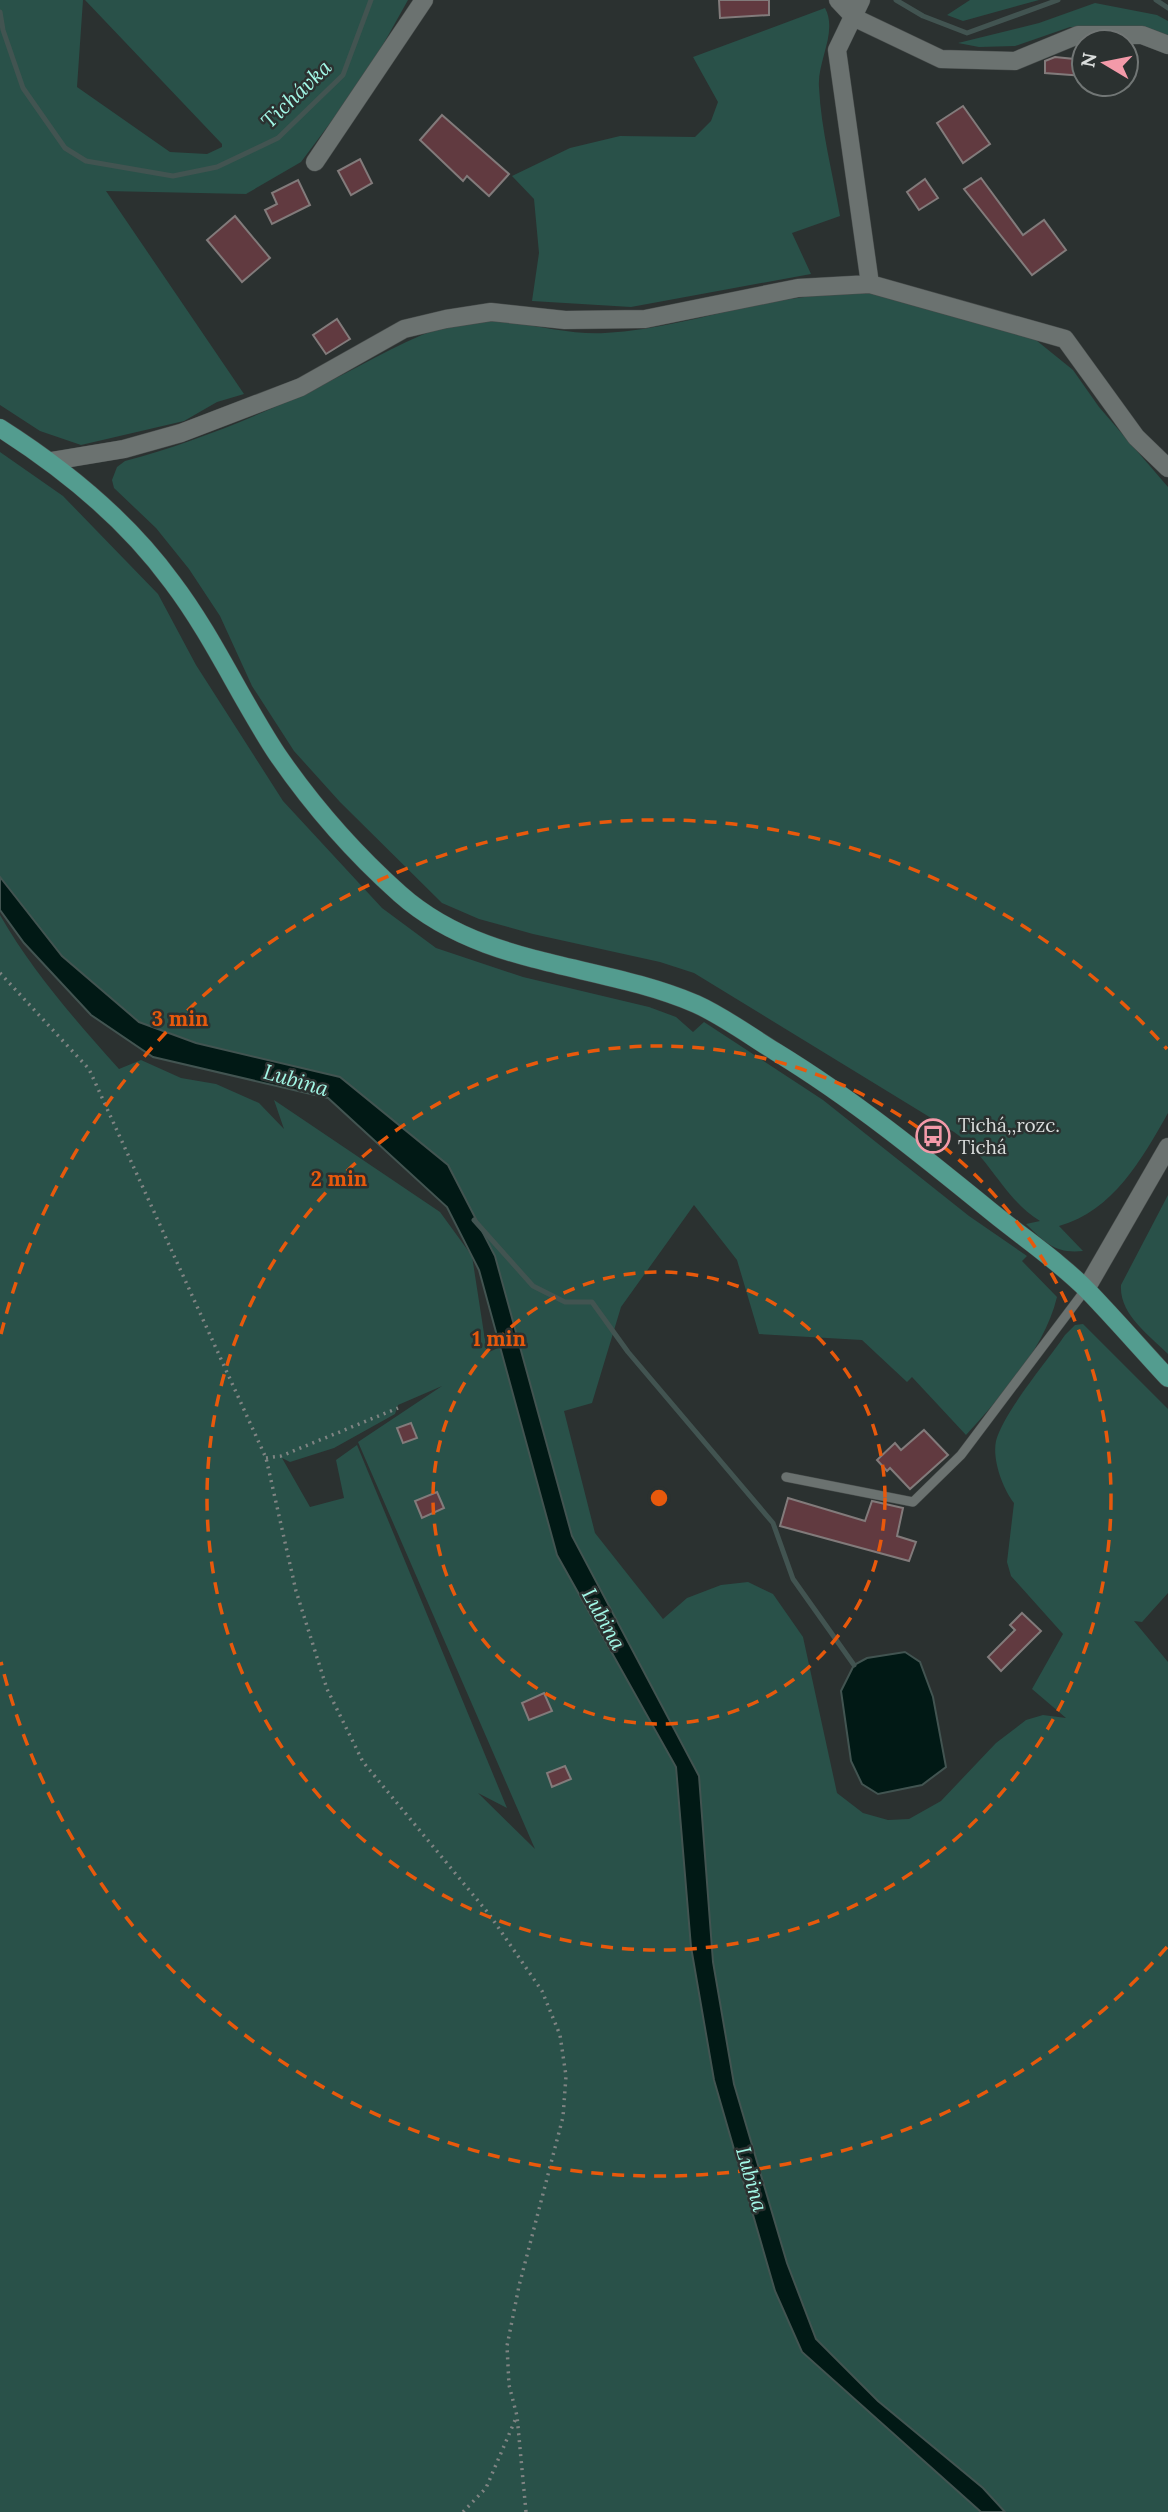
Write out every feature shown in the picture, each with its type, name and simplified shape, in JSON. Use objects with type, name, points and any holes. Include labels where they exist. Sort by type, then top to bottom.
[{"type":"main road","points":[[0,428],[52,461],[110,511],[170,579],[201,621],[276,753],[336,830],[402,896],[433,918],[470,938],[505,952],[653,988],[699,1005],[828,1083],[1086,1289],[1168,1378]]},
{"type":"street","points":[[315,162],[424,0]]},
{"type":"street","points":[[838,0],[859,7],[941,59],[1015,61],[1078,35],[1142,35],[1168,45]]},
{"type":"street","points":[[859,7],[837,50],[870,284]]},
{"type":"street","points":[[52,461],[124,449],[181,433],[301,387],[404,329],[446,319],[491,312],[565,320],[645,319],[797,288],[870,284],[1065,339],[1136,437],[1168,468]]},
{"type":"street","points":[[1086,1289],[1168,1147]]},
{"type":"lane","points":[[786,1477],[913,1502],[961,1455],[1086,1289]]},
{"type":"path","points":[[0,973],[89,1069],[266,1458],[296,1591],[327,1689],[363,1762],[489,1914],[542,1991],[560,2035],[566,2076],[563,2117],[519,2286],[508,2346],[509,2385],[517,2416],[526,2512]]},
{"type":"path","points":[[266,1458],[281,1456],[398,1408]]},
{"type":"path","points":[[463,2512],[486,2488],[517,2416]]},
{"type":"green space","points":[[0,0],[83,0],[77,87],[170,152],[207,154],[222,147],[222,144],[85,0],[408,0],[366,75],[301,162],[246,194],[106,191],[244,394],[217,402],[184,421],[81,445],[40,431],[0,405]]},
{"type":"green space","points":[[970,0],[1039,0],[963,21],[947,15]]},
{"type":"green space","points":[[1095,3],[1157,15],[1168,21],[1168,36],[1140,32],[1140,28],[1070,27],[1015,46],[979,47],[958,43],[1039,23]]},
{"type":"green space","points":[[825,8],[829,27],[819,77],[820,103],[840,216],[792,233],[811,274],[631,307],[532,301],[539,253],[534,199],[512,176],[570,148],[620,136],[695,137],[711,121],[718,102],[693,57]]},
{"type":"green space","points":[[861,291],[932,307],[1031,336],[1073,370],[1099,407],[1168,487],[1168,1113],[1148,1148],[1110,1196],[1078,1219],[1059,1226],[1083,1251],[1058,1249],[1039,1237],[1026,1224],[1040,1221],[1016,1201],[977,1153],[954,1132],[694,973],[660,962],[533,934],[479,919],[442,903],[340,802],[294,751],[252,686],[220,616],[189,569],[156,528],[114,488],[112,480],[117,467],[125,461],[204,436],[256,415],[406,342],[452,324],[487,320],[567,331],[605,333],[662,326],[782,300]]},
{"type":"green space","points":[[0,452],[63,496],[158,594],[196,665],[283,801],[382,908],[436,948],[523,977],[649,1007],[676,1017],[693,1032],[704,1022],[823,1100],[969,1216],[1027,1256],[1022,1261],[1057,1297],[1051,1317],[1032,1353],[1007,1388],[966,1435],[912,1377],[907,1382],[862,1340],[759,1334],[737,1260],[694,1205],[621,1307],[592,1403],[564,1411],[595,1533],[663,1619],[687,1598],[721,1585],[748,1582],[773,1594],[803,1637],[837,1793],[863,1813],[888,1820],[909,1819],[941,1801],[996,1743],[1026,1720],[1043,1715],[1066,1718],[1032,1689],[1063,1634],[1011,1576],[1007,1562],[1014,1503],[999,1474],[995,1449],[1000,1429],[1007,1416],[1065,1335],[1075,1325],[1083,1324],[1168,1409],[1168,1593],[1142,1622],[1134,1621],[1168,1662],[1168,2512],[1005,2512],[983,2488],[878,2401],[816,2340],[787,2263],[734,2085],[713,1962],[699,1776],[572,1536],[495,1256],[448,1165],[339,1077],[196,1043],[139,1022],[62,956],[0,877]]},
{"type":"green space","points":[[0,915],[40,976],[119,1069],[141,1060],[181,1078],[216,1084],[259,1103],[284,1129],[274,1100],[440,1212],[472,1256],[487,1353],[500,1347],[557,1555],[676,1767],[691,1947],[714,2080],[775,2291],[802,2352],[981,2512],[0,2512]],"holes":[[[442,1386],[358,1442],[535,1849],[478,1793],[507,1808],[357,1445],[336,1460],[344,1498],[310,1507],[282,1458],[290,1462],[334,1448],[395,1414],[398,1405]]]},
{"type":"green space","points":[[1168,1195],[1168,1354],[1130,1315],[1122,1296],[1121,1285]]},
{"type":"water","name":"Lubina","points":[[0,877],[62,956],[139,1022],[196,1043],[340,1077],[448,1165],[495,1256],[572,1536],[699,1776],[713,1962],[734,2084],[787,2263],[816,2339],[878,2401],[983,2488],[1005,2512],[981,2512],[802,2352],[775,2291],[714,2080],[691,1947],[676,1767],[557,1555],[479,1270],[447,1207],[328,1098],[153,1057],[91,1015],[24,943],[0,910]]},
{"type":"water","points":[[905,1652],[920,1662],[933,1697],[946,1767],[922,1785],[878,1794],[862,1784],[851,1761],[841,1691],[854,1665],[867,1658]]},
{"type":"building","points":[[719,0],[769,0],[769,15],[720,18]]},
{"type":"building","points":[[1055,57],[1070,59],[1070,75],[1045,73],[1045,61]]},
{"type":"building","points":[[963,106],[990,144],[963,163],[937,123]]},
{"type":"building","points":[[442,115],[509,174],[489,196],[467,176],[463,181],[420,140]]},
{"type":"building","points":[[360,159],[372,183],[351,195],[338,171]]},
{"type":"building","points":[[981,178],[1023,235],[1044,220],[1066,250],[1032,275],[964,189]]},
{"type":"building","points":[[925,179],[938,198],[919,210],[907,192]]},
{"type":"building","points":[[298,180],[310,205],[272,224],[265,210],[277,204],[272,193]]},
{"type":"building","points":[[235,216],[270,258],[242,282],[207,240]]},
{"type":"building","points":[[337,319],[350,339],[326,354],[313,335]]},
{"type":"building","points":[[411,1423],[417,1438],[403,1443],[397,1428]]},
{"type":"building","points":[[924,1430],[948,1455],[910,1489],[890,1468],[887,1471],[877,1460],[895,1443],[901,1450]]},
{"type":"building","points":[[437,1492],[444,1508],[422,1518],[415,1501]]},
{"type":"building","points":[[788,1498],[865,1521],[872,1501],[903,1508],[897,1536],[916,1542],[909,1561],[780,1526]]},
{"type":"building","points":[[1022,1613],[1041,1631],[1001,1671],[988,1657],[1015,1630],[1010,1625]]},
{"type":"building","points":[[544,1693],[552,1711],[529,1720],[522,1703]]},
{"type":"building","points":[[565,1766],[571,1779],[552,1787],[547,1773]]},
{"type":"waterway","name":"Tichávka","points":[[0,12],[3,30],[23,88],[65,148],[86,161],[173,176],[217,167],[278,138],[343,75],[371,0]]},
{"type":"waterway","name":"Tichávka","points":[[896,0],[923,16],[967,33],[1058,0]]},
{"type":"waterway","name":"Tichávka","points":[[1156,0],[1168,8]]},
{"type":"waterway","points":[[474,1220],[533,1286],[565,1302],[592,1302],[628,1352],[773,1523],[793,1579],[854,1665]]},
{"type":"place","name":"Tichá,,rozc. Tichá","points":[[933,1136]]}]
